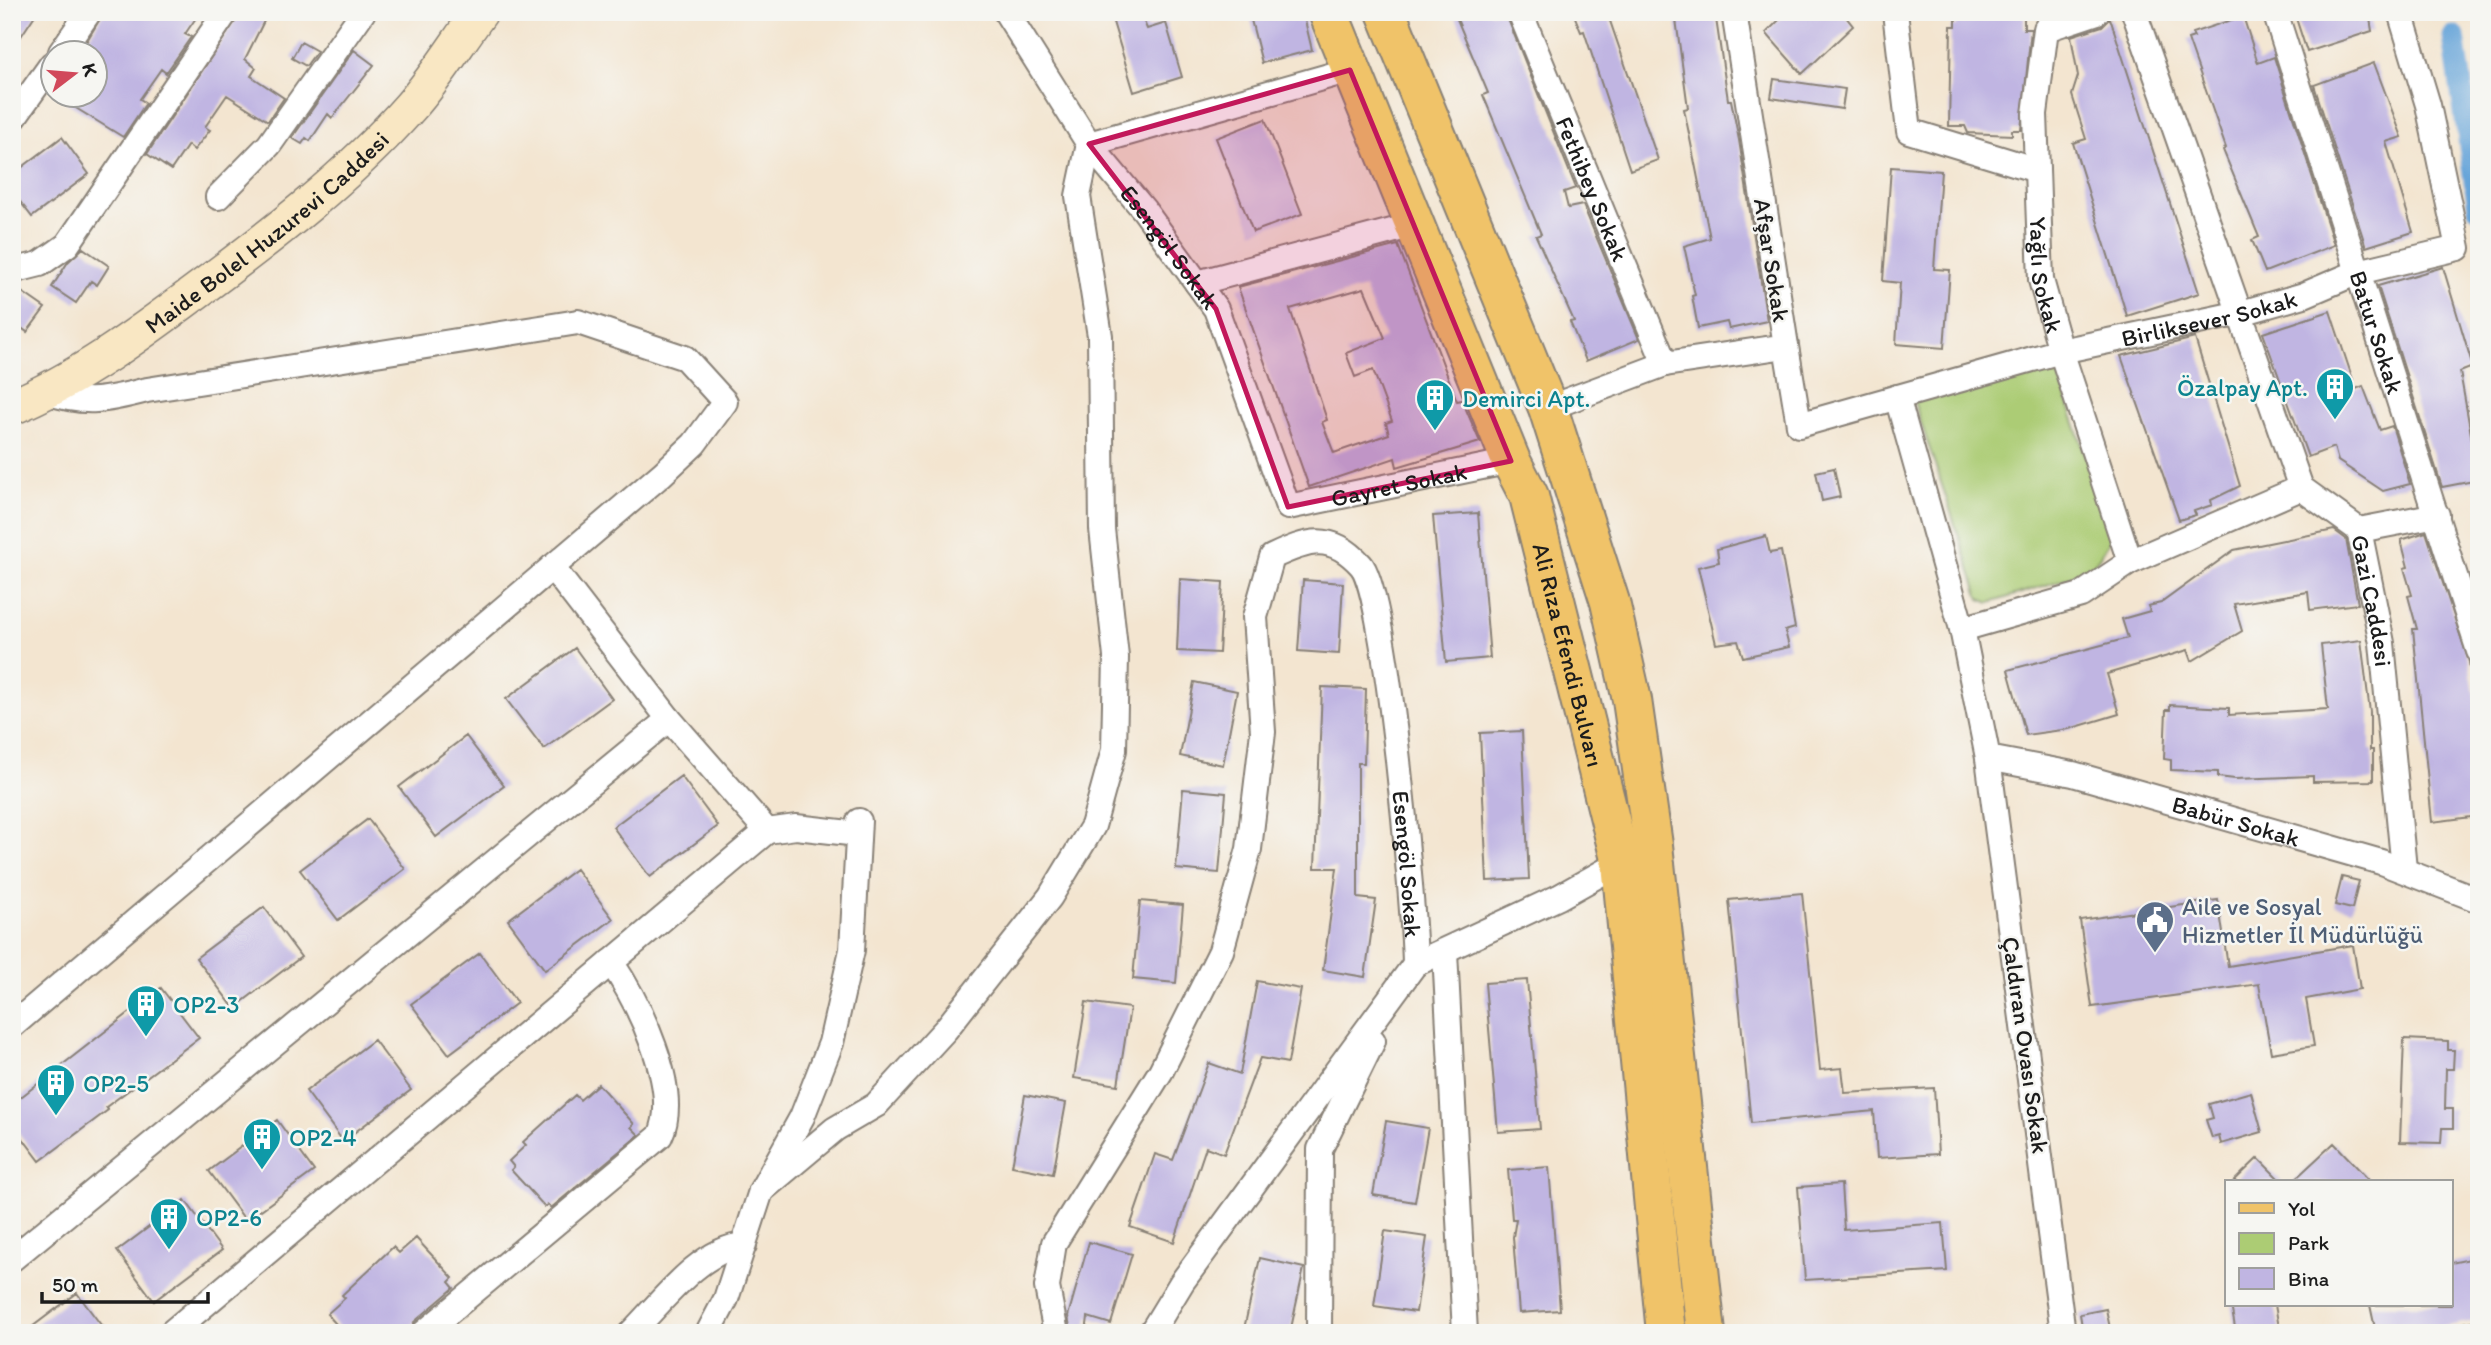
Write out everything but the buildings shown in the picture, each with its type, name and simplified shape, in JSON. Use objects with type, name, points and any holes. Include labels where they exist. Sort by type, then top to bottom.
[{"type":"main road","name":"Maide Bolel Huzurevi Caddesi","points":[[12,407],[47,392],[120,348],[275,234],[336,180],[411,106],[480,12]]},
{"type":"main road","name":"Ali Rıza Efendi Bulvarı","points":[[1328,12],[1511,461],[1529,496],[1637,854],[1706,1333]]},
{"type":"main road","name":"Ali Rıza Efendi Bulvarı","points":[[1386,12],[1548,408],[1610,602],[1632,700],[1637,854],[1666,1333]]},
{"type":"street","points":[[71,38],[89,12]]},
{"type":"street","points":[[12,271],[40,264],[67,245],[226,12]]},
{"type":"street","points":[[218,197],[269,145],[363,12]]},
{"type":"street","name":"Esengöl Sokak","points":[[1006,12],[1089,144],[1144,210],[1216,309],[1288,507]]},
{"type":"street","name":"Fethibey Sokak","points":[[1520,12],[1665,364]]},
{"type":"street","name":"Afşar Sokak","points":[[1548,408],[1665,364],[1786,346],[1734,12]]},
{"type":"street","points":[[1895,12],[1909,131],[2037,170]]},
{"type":"street","name":"Yağlı Sokak","points":[[2096,12],[2046,29],[2035,114],[2041,280],[2061,351],[2130,562]]},
{"type":"street","points":[[1962,629],[2081,595],[2130,562],[2301,488],[2134,12]]},
{"type":"street","name":"Batur Sokak","points":[[2275,12],[2479,651]]},
{"type":"street","name":"Birliksever Sokak","points":[[1786,346],[1799,425],[2061,351],[2241,313],[2304,295],[2358,272],[2458,248],[2428,105],[2400,12]]},
{"type":"street","points":[[761,1191],[835,1129],[876,1105],[946,1029],[1050,897],[1093,826],[1114,750],[1116,657],[1102,529],[1100,337],[1078,195],[1089,144],[1350,70]]},
{"type":"street","points":[[12,120],[38,84]]},
{"type":"street","points":[[1197,283],[1414,225]]},
{"type":"street","points":[[12,1026],[694,444],[725,402],[685,358],[578,322],[161,388],[103,401],[73,401],[47,392]]},
{"type":"street","name":"Çaldıran Ovası Sokak","points":[[1897,397],[1962,629],[1988,758],[2063,1333]]},
{"type":"street","name":"Gayret Sokak","points":[[1288,507],[1511,461]]},
{"type":"street","name":"Gazi Caddesi","points":[[2301,488],[2359,530],[2382,643],[2404,869]]},
{"type":"street","points":[[2359,530],[2437,514]]},
{"type":"street","name":"Esengöl Sokak","points":[[1056,1333],[1046,1287],[1054,1243],[1161,1070],[1221,951],[1249,849],[1263,732],[1255,617],[1272,557],[1305,542],[1338,544],[1364,567],[1381,635],[1414,913],[1415,964],[1559,897],[1637,854]]},
{"type":"street","points":[[552,567],[669,719],[766,831]]},
{"type":"street","points":[[12,1259],[669,719]]},
{"type":"street","name":"Babür Sokak","points":[[1988,758],[2073,774],[2404,869],[2479,901]]},
{"type":"street","points":[[171,1333],[766,831],[796,827],[859,828],[852,950],[831,1043],[802,1116],[761,1191],[726,1298],[708,1333]]},
{"type":"street","points":[[1445,952],[1465,1333]]},
{"type":"street","points":[[424,1333],[660,1136],[667,1116],[667,1094],[643,1016],[611,962]]},
{"type":"street","points":[[1151,1333],[1182,1282],[1415,964]]},
{"type":"street","points":[[1319,1333],[1320,1149],[1400,985]]},
{"type":"street","points":[[631,1333],[710,1255],[728,1246],[744,1245]]},
{"type":"highlighted area","points":[[1350,70],[1511,461],[1288,507],[1216,309],[1089,144]]},
{"type":"green space","points":[[2054,361],[2113,536],[2090,571],[1990,603],[1980,599],[1913,399]]},
{"type":"waterway","points":[[2454,37],[2479,208]]},
{"type":"tram line","points":[[2476,12],[2479,33]]},
{"type":"place","name":"Özalpay Apt.","points":[[2335,421]]},
{"type":"place","name":"Demirci Apt.","points":[[1435,432]]},
{"type":"place","name":"Aile ve Sosyal Hizmetler İl Müdürlüğü","points":[[2155,954]]},
{"type":"place","name":"OP2-3","points":[[146,1038]]},
{"type":"place","name":"OP2-5","points":[[56,1117]]},
{"type":"place","name":"OP2-4","points":[[262,1171]]},
{"type":"place","name":"OP2-6","points":[[169,1251]]}]
